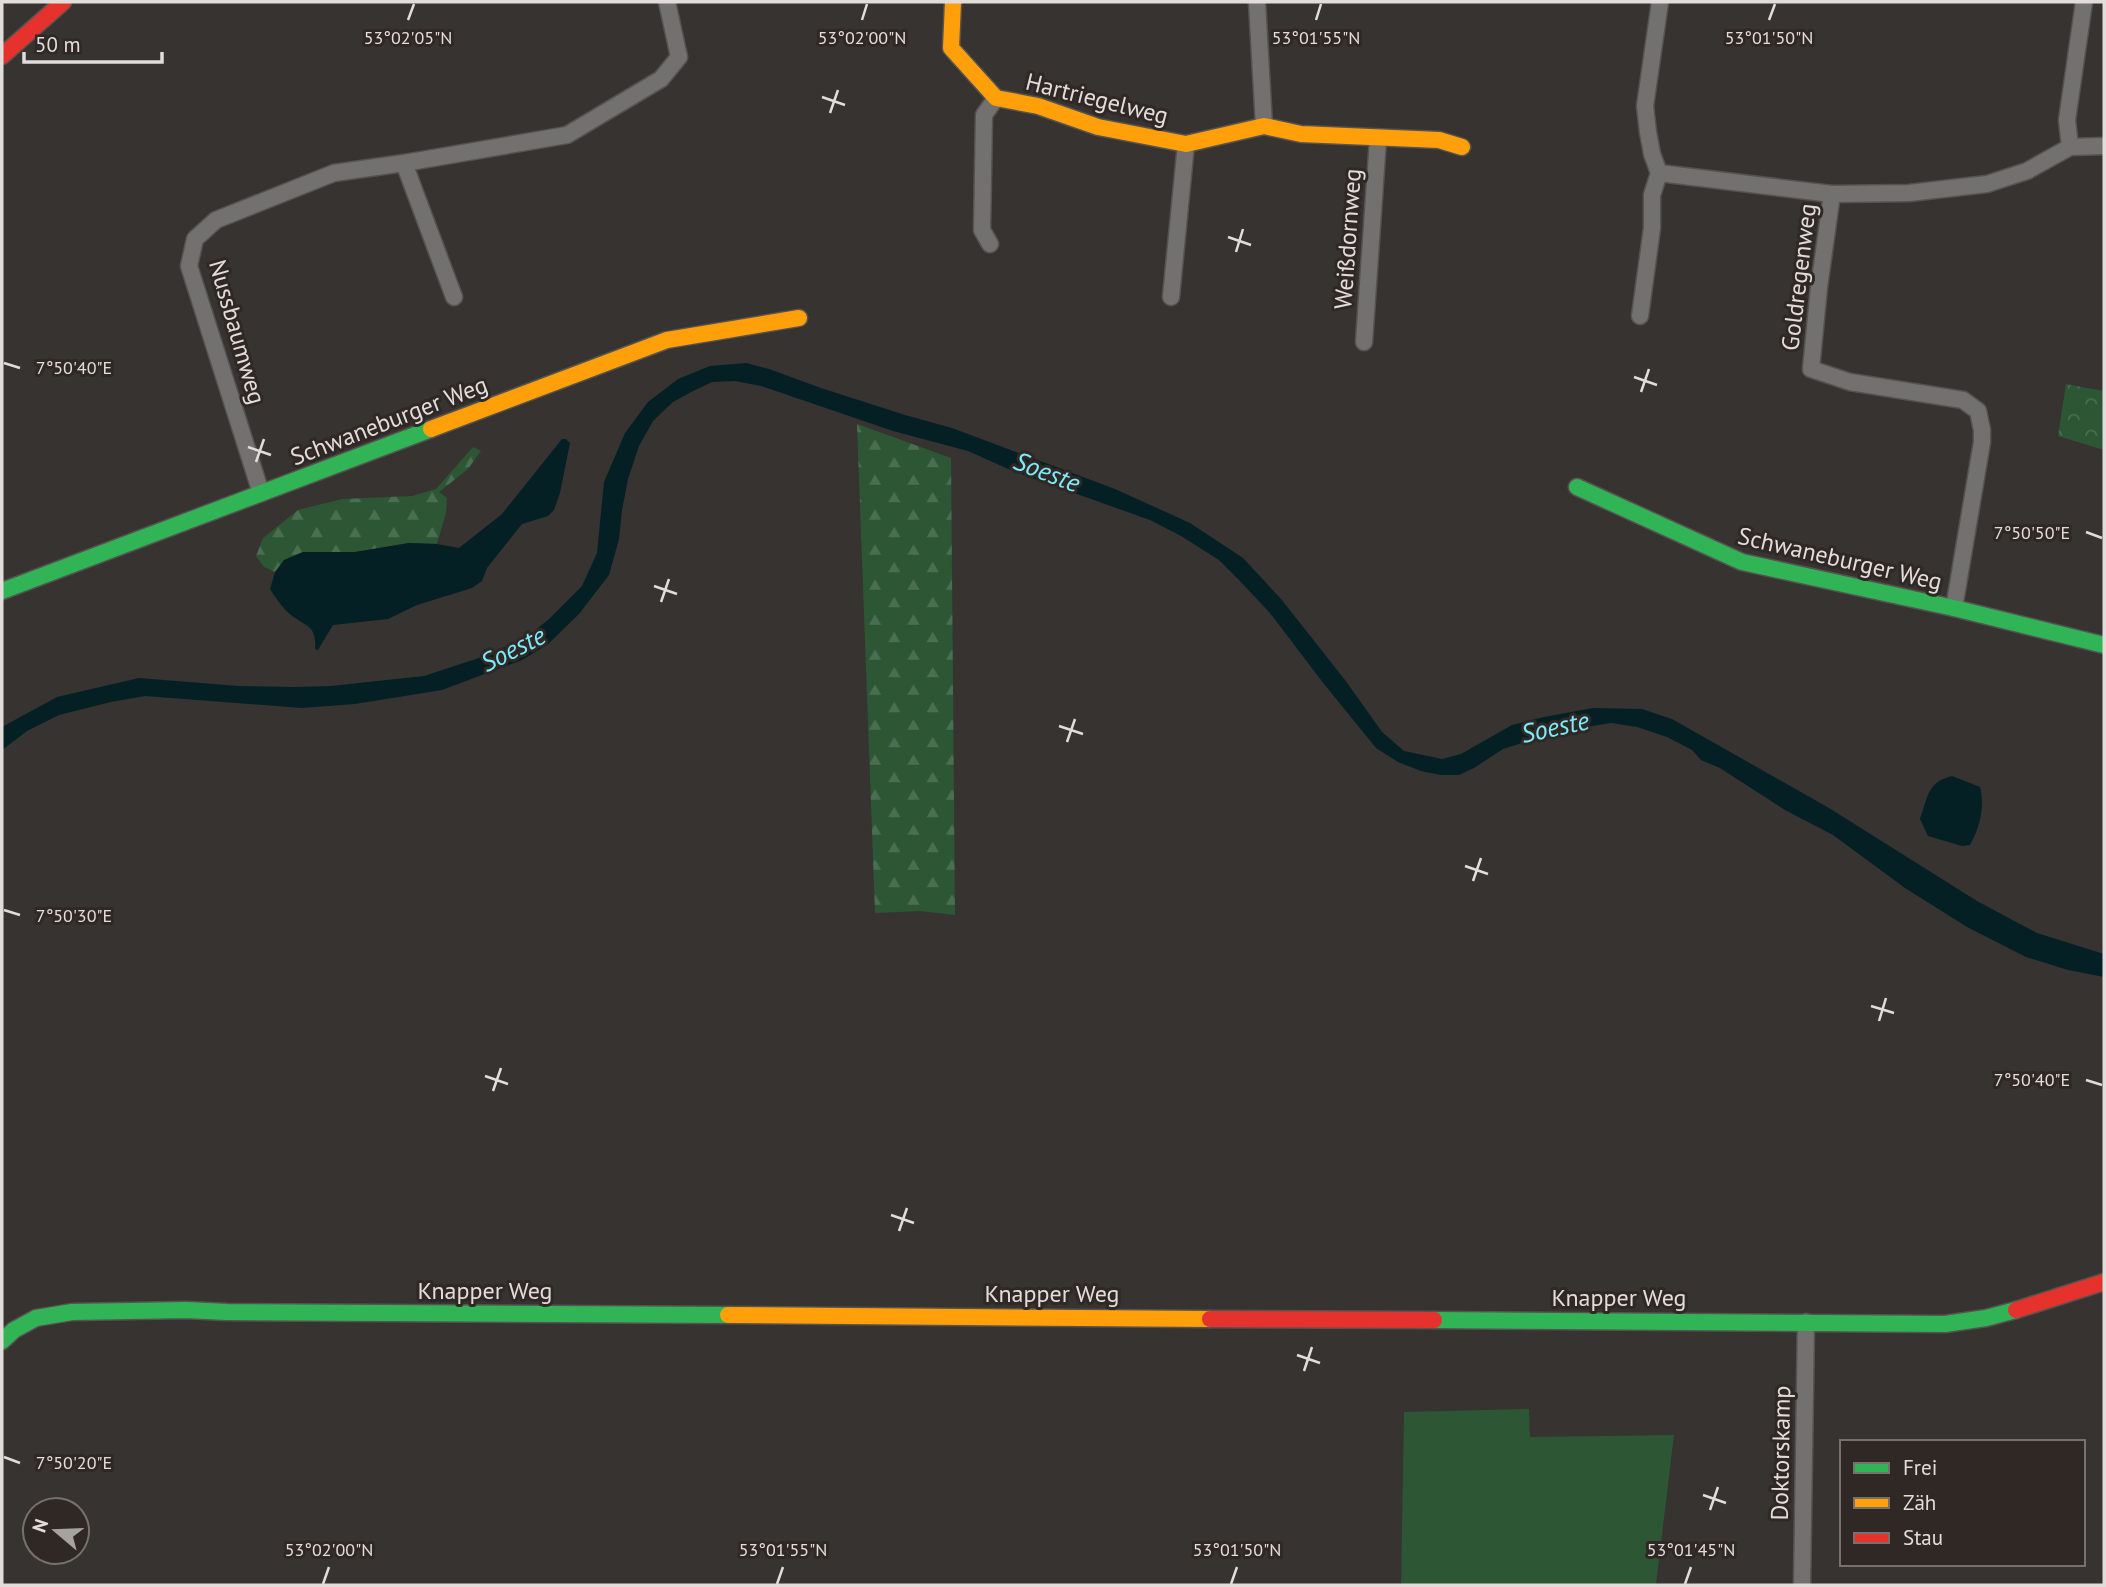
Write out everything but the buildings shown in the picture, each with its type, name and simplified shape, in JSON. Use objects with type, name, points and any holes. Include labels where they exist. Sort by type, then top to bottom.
[{"type":"street","points":[[2,56],[63,2]]},
{"type":"street","name":"Nussbaumweg","points":[[261,493],[189,266],[195,239],[216,219],[334,173],[567,135],[661,79],[680,57],[667,2]]},
{"type":"street","name":"Hartriegelweg","points":[[953,2],[951,48],[996,98],[1038,106],[1098,127],[1186,144],[1264,126]]},
{"type":"street","points":[[1257,2],[1264,126]]},
{"type":"street","points":[[1640,316],[1652,228],[1652,195],[1660,173],[1648,132],[1645,106],[1660,2]]},
{"type":"street","points":[[2070,147],[2067,120],[2084,2]]},
{"type":"street","name":"Hartriegelweg","points":[[990,244],[982,230],[984,115],[996,98]]},
{"type":"street","name":"Weißdornweg","points":[[1264,126],[1301,134],[1439,140],[1462,147]]},
{"type":"street","name":"Weißdornweg","points":[[1364,342],[1378,139]]},
{"type":"street","name":"Hartriegelweg","points":[[1171,297],[1186,144]]},
{"type":"street","points":[[1660,173],[1832,194],[1909,193],[1987,184],[2027,171],[2070,147],[2104,146]]},
{"type":"street","points":[[404,163],[454,297]]},
{"type":"street","name":"Goldregenweg","points":[[1832,194],[1811,369],[1850,382],[1963,400],[1978,411],[1982,442],[1954,608]]},
{"type":"street","name":"Schwaneburger Weg","points":[[2,591],[667,340],[799,318]]},
{"type":"street","name":"Schwaneburger Weg","points":[[1577,487],[1742,562],[1954,608],[2104,645]]},
{"type":"street","name":"Knapper Weg","points":[[2,1341],[14,1330],[36,1318],[72,1312],[186,1310],[1945,1324],[2004,1315],[2104,1282]]},
{"type":"street","name":"Doktorskamp","points":[[1802,1585],[1806,1322]]},
{"type":"green space","points":[[2066,384],[2104,391],[2104,450],[2058,436]]},
{"type":"green space","points":[[857,424],[951,458],[955,915],[921,911],[875,913]]},
{"type":"green space","points":[[473,447],[481,451],[468,469],[439,492],[447,498],[446,513],[437,544],[409,543],[355,552],[303,552],[284,560],[275,572],[264,567],[256,556],[263,538],[298,510],[342,499],[412,496],[436,489]]},
{"type":"green space","points":[[1529,1409],[1530,1437],[1674,1435],[1656,1585],[1401,1585],[1404,1412]]},
{"type":"water","name":"Soeste","points":[[746,363],[952,428],[1115,489],[1190,523],[1243,558],[1281,599],[1382,732],[1404,751],[1442,759],[1461,754],[1512,725],[1544,717],[1593,708],[1642,709],[1672,719],[1829,808],[1977,901],[2037,933],[2104,954],[2104,977],[2068,970],[2026,957],[1967,927],[1905,888],[1833,835],[1785,810],[1720,768],[1701,760],[1692,750],[1667,737],[1637,727],[1611,723],[1561,731],[1503,749],[1459,775],[1421,771],[1398,762],[1376,748],[1270,613],[1239,580],[1219,560],[1181,536],[1150,520],[1015,472],[968,451],[893,431],[761,386],[735,381],[712,382],[693,391],[673,402],[653,421],[639,446],[628,479],[619,539],[609,575],[579,614],[547,645],[522,660],[442,690],[355,704],[302,708],[145,696],[59,715],[27,731],[2,750],[2,727],[57,697],[139,678],[238,686],[331,686],[424,676],[476,659],[526,638],[582,586],[597,553],[604,482],[625,433],[648,402],[678,379],[710,366]]},
{"type":"water","points":[[562,439],[570,443],[554,510],[548,516],[522,524],[487,568],[482,581],[472,588],[417,605],[388,619],[333,625],[318,650],[315,649],[313,631],[288,612],[270,589],[275,572],[284,560],[303,552],[355,552],[409,543],[459,548],[502,514]]},
{"type":"water","points":[[1952,776],[1980,787],[1981,817],[1970,845],[1962,846],[1928,836],[1920,819],[1933,786]]},
{"type":"traffic: fast","points":[[2,591],[431,429]]},
{"type":"traffic: fast","points":[[1577,487],[1742,562],[1954,608],[2104,645]]},
{"type":"traffic: fast","points":[[2,1341],[14,1330],[36,1318],[72,1312],[186,1310],[728,1315]]},
{"type":"traffic: fast","points":[[1434,1320],[1945,1324],[2016,1310]]},
{"type":"traffic: slow","points":[[953,2],[951,48],[996,98],[1038,106],[1098,127],[1186,144],[1264,126],[1301,134],[1439,140],[1462,147]]},
{"type":"traffic: slow","points":[[431,429],[667,340],[799,318]]},
{"type":"traffic: slow","points":[[728,1315],[1210,1319]]},
{"type":"traffic: jam","points":[[2,56],[63,2]]},
{"type":"traffic: jam","points":[[2016,1310],[2104,1282]]},
{"type":"traffic: jam","points":[[1210,1319],[1434,1320]]}]
